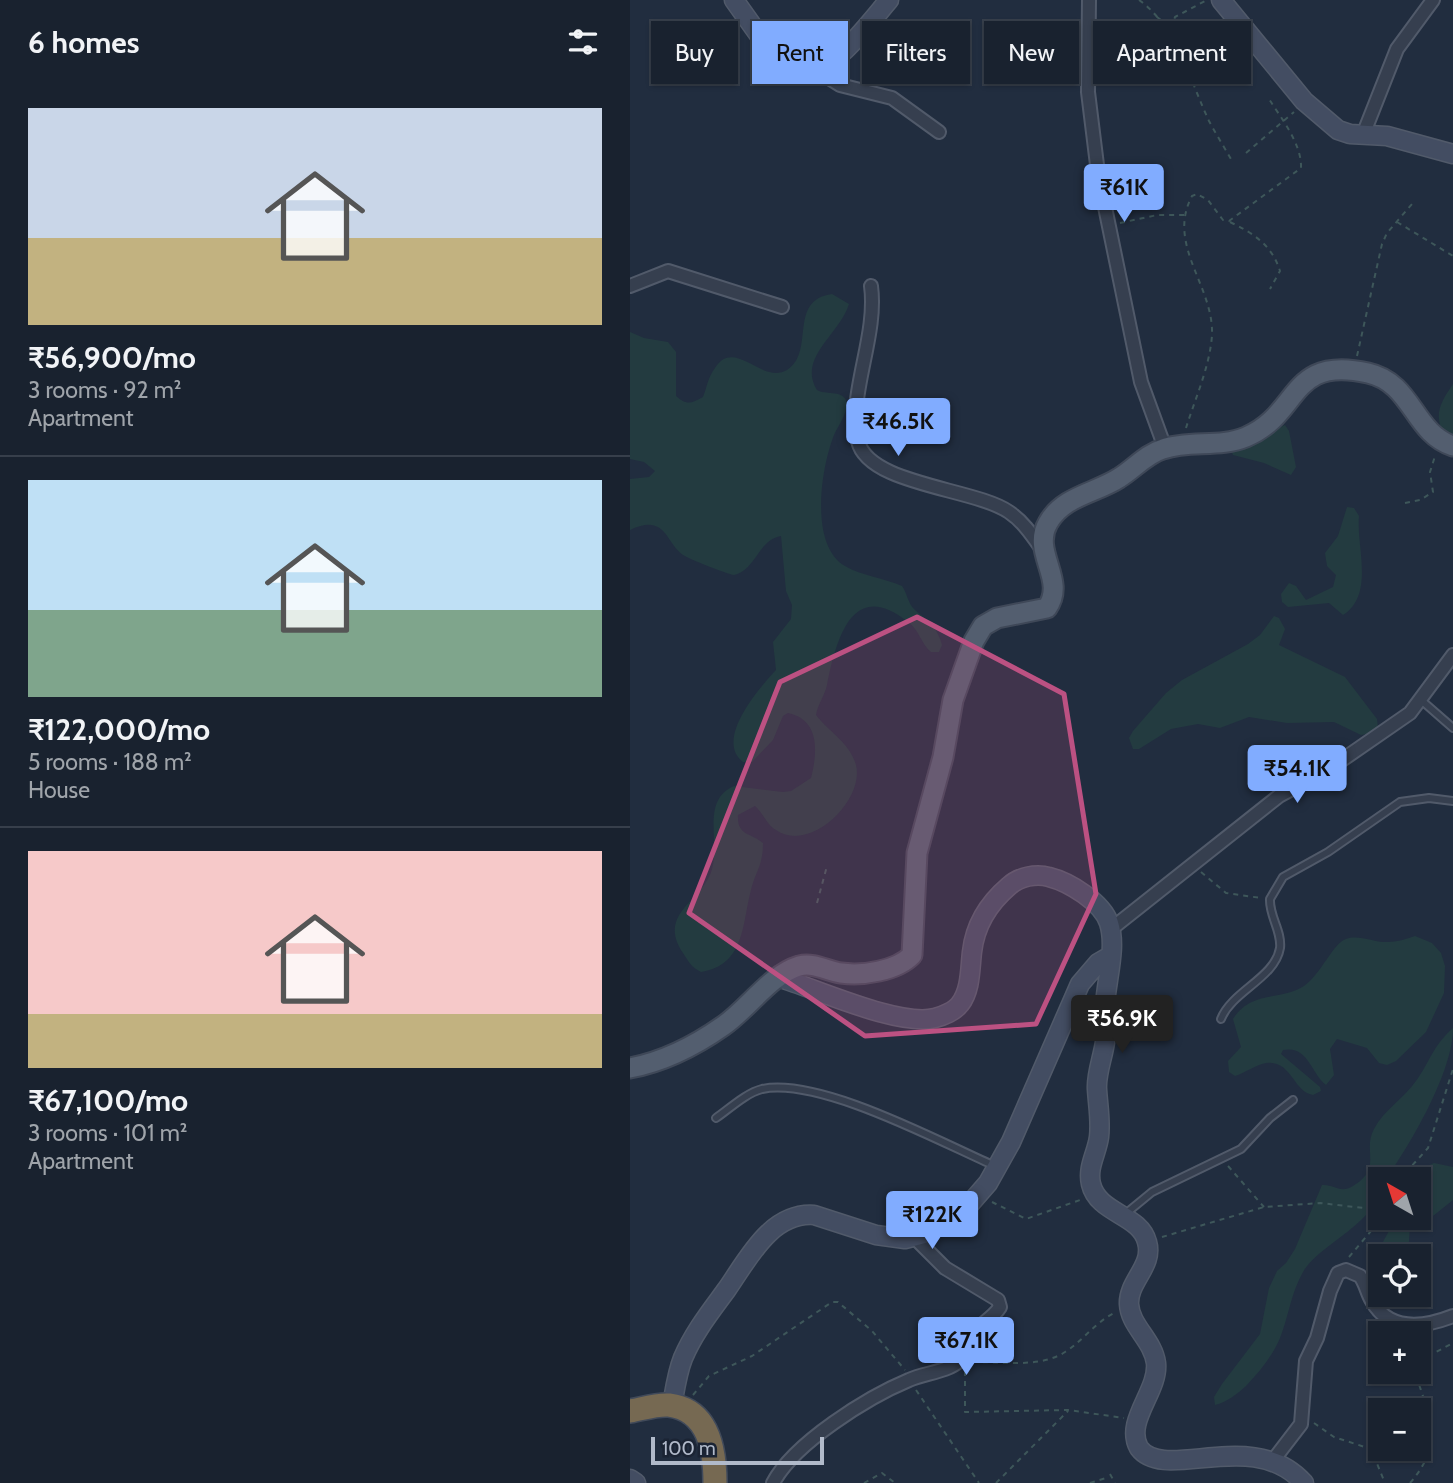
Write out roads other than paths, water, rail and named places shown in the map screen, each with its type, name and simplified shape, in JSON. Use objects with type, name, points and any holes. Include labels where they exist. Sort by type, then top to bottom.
[{"type":"highway","points":[[630,1411],[677,1408],[704,1426],[712,1440],[715,1483]]},
{"type":"main road","points":[[734,0],[752,25]]},
{"type":"main road","points":[[848,46],[889,0]]},
{"type":"main road","points":[[1221,0],[1304,101],[1338,130],[1387,136],[1453,154]]},
{"type":"main road","points":[[630,1068],[668,1057],[723,1026],[780,978],[806,965],[854,974],[905,963],[912,955],[917,853],[943,757],[953,700],[974,641],[983,626],[997,618],[1047,608],[1055,597],[1053,579],[1044,553],[1048,523],[1059,510],[1074,499],[1118,478],[1155,451],[1173,447],[1222,444],[1267,426],[1304,380],[1321,372],[1370,373],[1397,386],[1424,425],[1446,444]]},
{"type":"main road","points":[[780,978],[897,1017],[933,1019],[951,1012],[960,1004],[967,990],[973,948],[985,912],[998,894],[1016,880],[1046,876],[1061,881],[1100,908],[1109,922],[1110,956],[1105,1037],[1097,1088],[1099,1140],[1090,1182],[1095,1195],[1135,1225],[1147,1242],[1147,1263],[1131,1289],[1129,1308],[1151,1346],[1156,1367],[1152,1388],[1137,1420],[1137,1444],[1145,1455],[1154,1461],[1172,1466],[1240,1457],[1271,1463],[1304,1483]]},
{"type":"main road","points":[[677,1408],[684,1357],[699,1328],[760,1243],[782,1223],[802,1214],[814,1215],[894,1239],[915,1238],[968,1206],[979,1195],[997,1167],[1080,984],[1098,963],[1110,956]]},
{"type":"main road","points":[[630,1479],[636,1483]]},
{"type":"street","points":[[1089,0],[1087,92],[1108,226],[1141,382],[1173,447]]},
{"type":"street","points":[[1363,135],[1397,49],[1433,0]]},
{"type":"street","points":[[838,84],[892,98],[939,132]]},
{"type":"street","points":[[630,286],[668,271],[782,307]]},
{"type":"street","points":[[871,286],[872,319],[857,414],[857,440],[862,452],[881,468],[895,474],[982,499],[1009,511],[1025,525],[1044,553]]},
{"type":"street","points":[[1110,930],[1279,796],[1360,748],[1409,713],[1453,654]]},
{"type":"street","points":[[773,1483],[783,1468],[818,1437],[873,1398],[909,1380],[961,1360],[971,1335],[996,1314],[999,1307],[993,1295],[954,1275],[915,1238]]},
{"type":"street","points":[[1271,1463],[1297,1433],[1303,1413],[1306,1361],[1317,1338],[1338,1273],[1346,1270],[1360,1276],[1378,1310],[1396,1322],[1422,1326],[1453,1317]]},
{"type":"lane","points":[[1421,700],[1453,728]]},
{"type":"lane","points":[[1221,1019],[1229,1002],[1266,970],[1280,949],[1270,899],[1283,877],[1328,852],[1401,802],[1429,797],[1453,801]]},
{"type":"lane","points":[[716,1118],[760,1090],[818,1093],[883,1116],[997,1167]]},
{"type":"lane","points":[[1122,1216],[1152,1192],[1190,1176],[1220,1157],[1241,1149],[1270,1118],[1293,1100]]}]
